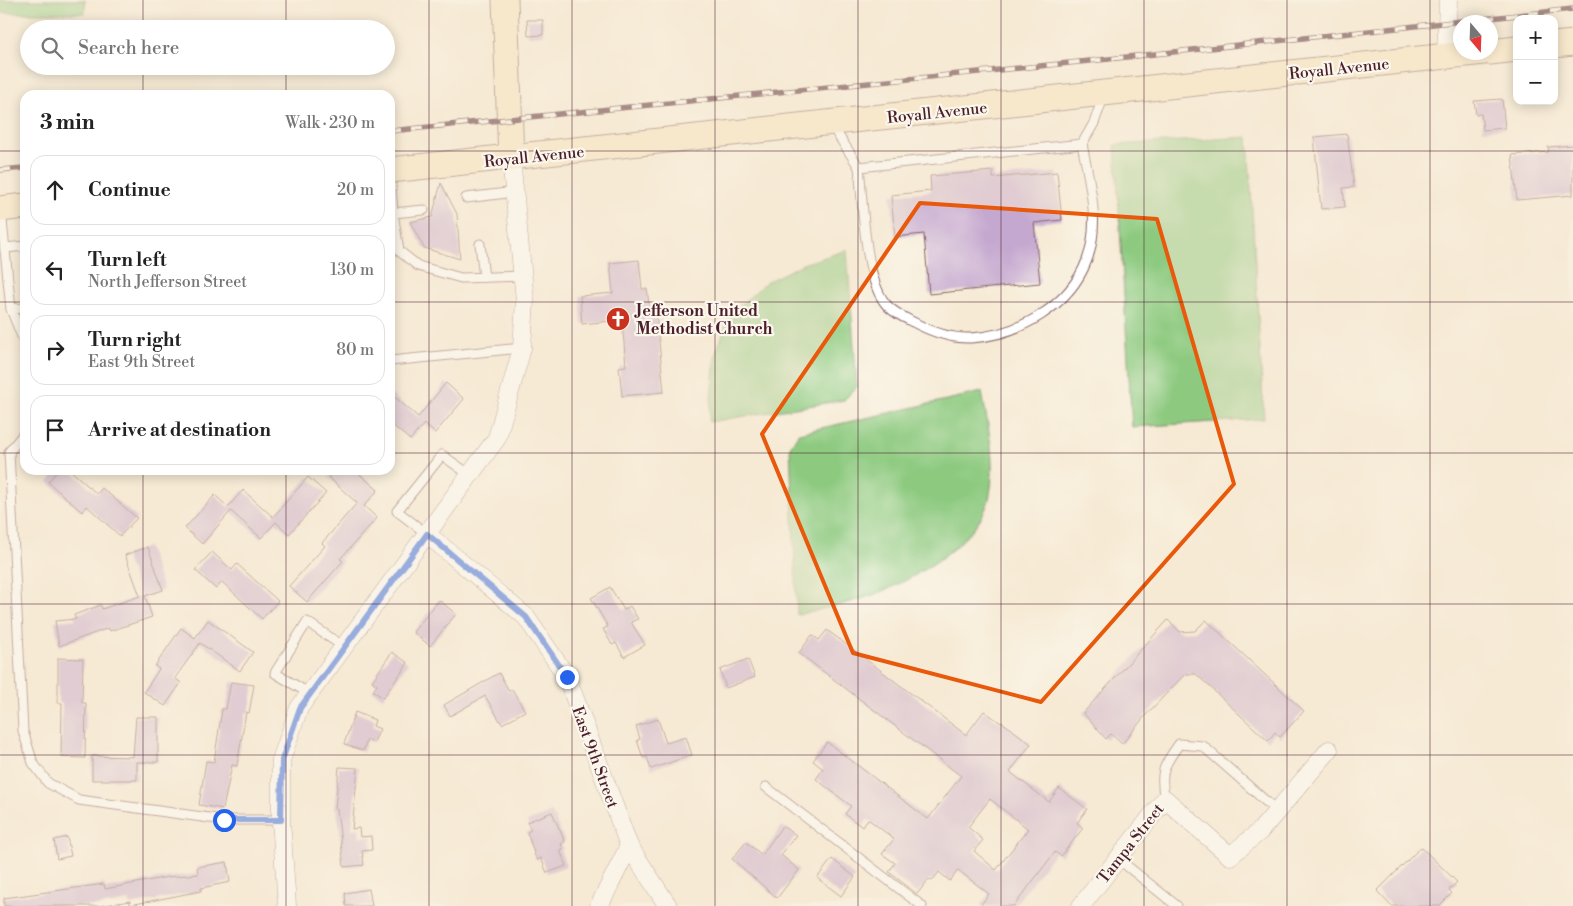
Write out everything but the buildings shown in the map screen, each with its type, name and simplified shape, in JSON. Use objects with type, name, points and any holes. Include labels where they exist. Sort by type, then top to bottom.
[{"type":"street","points":[[287,906],[281,820],[282,760],[300,708],[497,438],[522,348],[525,300],[511,158],[504,0]]},
{"type":"street","points":[[1446,56],[1448,0]]},
{"type":"street","points":[[1558,45],[1573,43]]},
{"type":"street","points":[[1498,51],[1513,49]]},
{"type":"street","name":"Royall Avenue","points":[[395,170],[831,124],[1453,55]]},
{"type":"street","points":[[0,209],[20,207]]},
{"type":"street","name":"East 9th Street","points":[[427,534],[526,617],[567,677],[629,846],[668,906]]},
{"type":"street","name":"Tampa Street","points":[[1080,906],[1165,798],[1230,856],[1260,831],[1329,750]]},
{"type":"street","points":[[599,906],[629,846]]},
{"type":"lane","points":[[831,124],[859,167],[870,267],[876,289],[885,304],[899,315],[938,332],[970,338],[996,334],[1032,320],[1052,307],[1067,293],[1087,261],[1094,226],[1082,144],[1094,123],[1104,94]]},
{"type":"lane","points":[[859,167],[1082,144]]},
{"type":"lane","points":[[466,198],[514,192]]},
{"type":"lane","points":[[0,209],[11,309],[20,332]]},
{"type":"lane","points":[[395,213],[424,210]]},
{"type":"lane","points":[[395,229],[399,251],[418,266],[461,278],[523,276]]},
{"type":"lane","points":[[480,244],[484,278]]},
{"type":"lane","points":[[5,248],[20,246]]},
{"type":"lane","points":[[11,309],[20,308]]},
{"type":"lane","points":[[395,361],[522,348]]},
{"type":"lane","points":[[20,439],[10,452],[23,731],[33,763],[48,784],[79,800],[224,820],[281,820]]},
{"type":"lane","points":[[427,534],[397,512],[442,455],[470,475]]},
{"type":"lane","points":[[310,694],[274,673],[307,622],[344,647]]},
{"type":"lane","points":[[1165,798],[1161,781],[1165,764],[1179,744],[1203,746],[1277,811]]},
{"type":"lane","points":[[766,788],[922,906]]},
{"type":"lane","points":[[1117,858],[1177,906]]},
{"type":"highlighted area","points":[[920,203],[1157,219],[1234,484],[1041,702],[853,653],[762,434]]},
{"type":"green space","points":[[0,0],[85,0],[85,13],[0,13]]},
{"type":"green space","points":[[1248,137],[1264,419],[1132,427],[1115,145]]},
{"type":"green space","points":[[847,250],[857,387],[844,400],[709,422],[715,355],[730,315],[766,282],[803,264]]},
{"type":"green space","points":[[982,392],[992,456],[992,481],[985,511],[974,527],[960,543],[943,557],[905,581],[861,599],[797,615],[790,447],[799,433]]},
{"type":"railway","points":[[395,130],[1099,60],[1573,9]]},
{"type":"railway","points":[[0,170],[20,168]]},
{"type":"place","name":"Jefferson United Methodist Church","points":[[618,319]]},
{"type":"route","points":[[224,820],[281,820],[282,760],[300,708],[427,534],[526,617],[567,677]]}]
